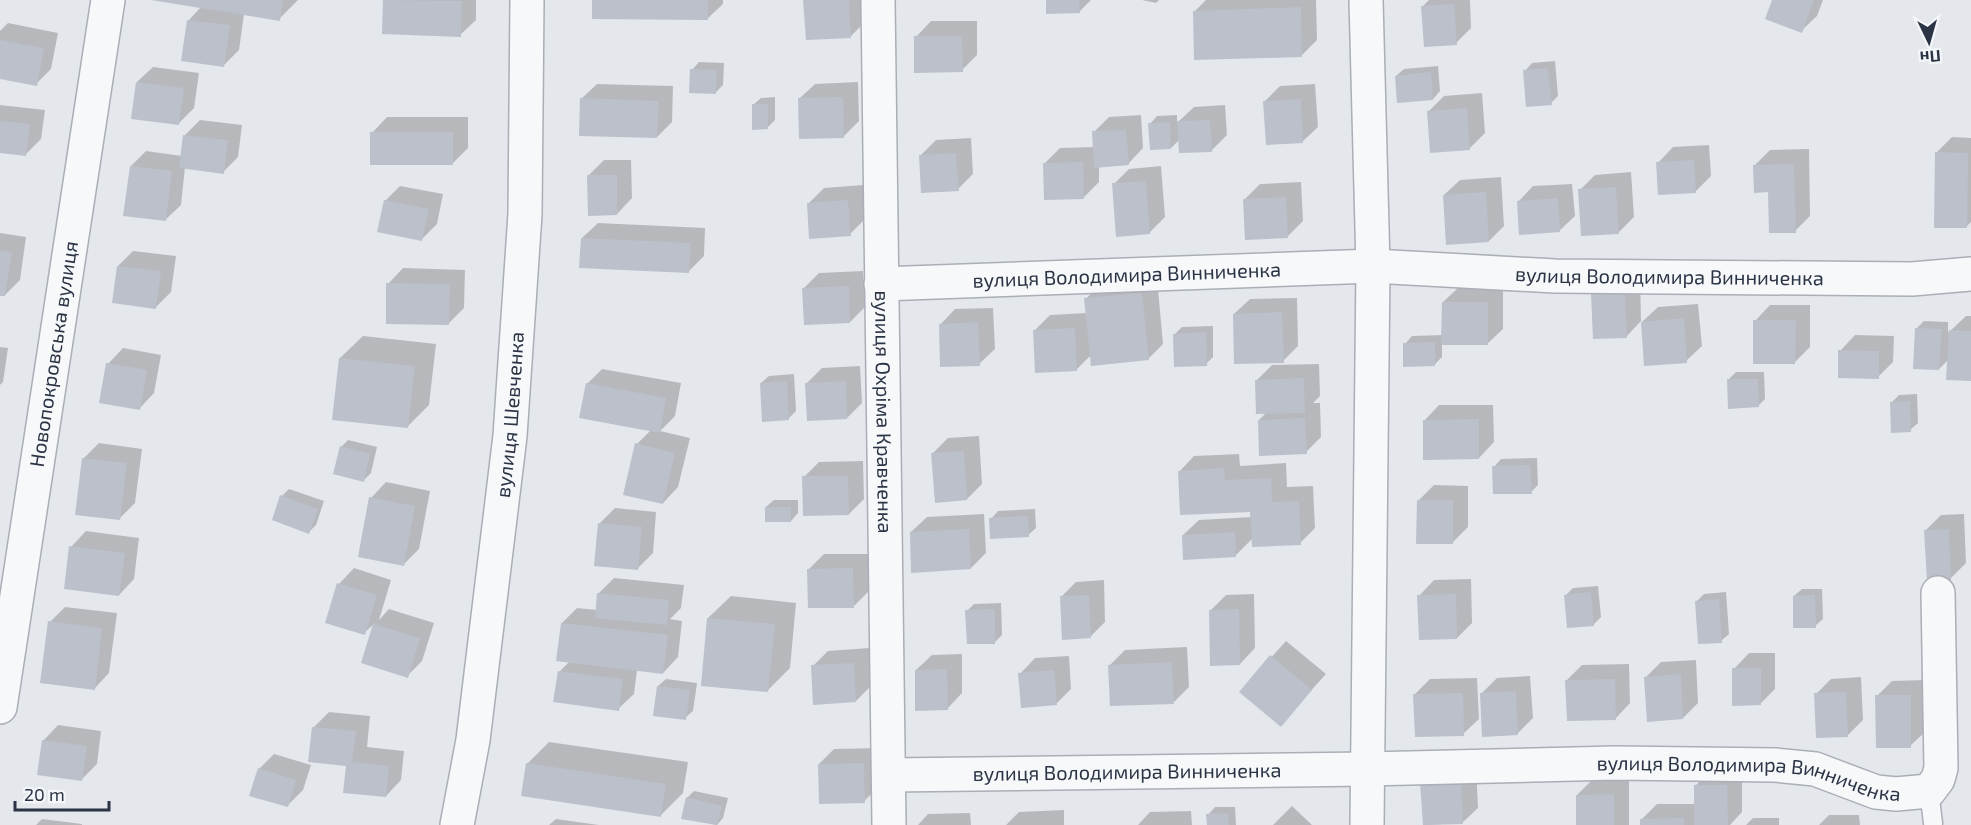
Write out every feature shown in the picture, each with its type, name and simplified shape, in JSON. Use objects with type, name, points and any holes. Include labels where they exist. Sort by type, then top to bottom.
[{"type":"street","name":"Новопокровська вулиця","points":[[0,707],[108,0]]},
{"type":"street","name":"вулиця Шевченка","points":[[458,825],[473,740],[510,436],[525,214],[527,0]]},
{"type":"street","name":"вулиця Охріма Кравченка","points":[[878,0],[890,825]]},
{"type":"street","points":[[1366,0],[1373,266],[1367,825]]},
{"type":"street","name":"вулиця Володимира Винниченка","points":[[881,284],[1373,266],[1555,276],[1912,279],[1969,275]]},
{"type":"street","name":"вулиця Володимира Винниченка","points":[[889,775],[1367,769],[1615,763],[1775,765],[1815,769],[1876,792],[1896,794],[1929,790],[1938,779],[1941,768],[1938,593]]},
{"type":"lane","points":[[1929,790],[1934,823]]},
{"type":"building","points":[[151,0],[283,0],[280,21]]},
{"type":"building","points":[[383,0],[462,1],[461,37],[382,34]]},
{"type":"building","points":[[592,0],[708,0],[708,20],[592,19]]},
{"type":"building","points":[[803,0],[849,0],[851,38],[806,40]]},
{"type":"building","points":[[1046,0],[1079,0],[1080,13],[1046,14]]},
{"type":"building","points":[[1772,0],[1814,0],[1802,33],[1765,19]]},
{"type":"building","points":[[1454,4],[1457,45],[1424,47],[1421,6]]},
{"type":"building","points":[[1301,7],[1302,57],[1194,60],[1193,11]]},
{"type":"building","points":[[187,20],[230,25],[224,67],[181,61]]},
{"type":"building","points":[[914,36],[962,36],[963,72],[914,73]]},
{"type":"building","points":[[0,40],[44,48],[37,86],[0,79]]},
{"type":"building","points":[[1548,68],[1552,105],[1526,107],[1523,70]]},
{"type":"building","points":[[690,69],[717,70],[716,94],[689,93]]},
{"type":"building","points":[[1431,72],[1433,100],[1397,103],[1395,76]]},
{"type":"building","points":[[136,82],[184,88],[179,125],[131,119]]},
{"type":"building","points":[[843,97],[844,138],[799,139],[798,98]]},
{"type":"building","points":[[580,98],[659,101],[657,138],[579,136]]},
{"type":"building","points":[[1301,99],[1303,143],[1266,145],[1263,101]]},
{"type":"building","points":[[752,104],[768,104],[768,129],[752,130]]},
{"type":"building","points":[[1467,108],[1470,150],[1430,153],[1427,111]]},
{"type":"building","points":[[1210,120],[1212,152],[1179,153],[1177,121]]},
{"type":"building","points":[[0,121],[30,124],[26,156],[0,153]]},
{"type":"building","points":[[1170,122],[1171,149],[1150,150],[1148,123]]},
{"type":"building","points":[[1126,130],[1129,165],[1094,168],[1092,131]]},
{"type":"building","points":[[370,132],[453,132],[453,165],[370,165]]},
{"type":"building","points":[[183,135],[228,140],[224,174],[179,168]]},
{"type":"building","points":[[1935,152],[1968,153],[1967,228],[1934,228]]},
{"type":"building","points":[[956,153],[959,191],[921,193],[919,155]]},
{"type":"building","points":[[1694,160],[1696,193],[1658,195],[1656,162]]},
{"type":"building","points":[[1083,162],[1084,199],[1044,200],[1043,163]]},
{"type":"building","points":[[1794,164],[1796,233],[1769,233],[1768,192],[1754,193],[1753,165]]},
{"type":"building","points":[[130,166],[172,171],[166,221],[123,216]]},
{"type":"building","points":[[587,175],[617,175],[617,215],[588,216]]},
{"type":"building","points":[[1146,181],[1150,234],[1116,237],[1112,183]]},
{"type":"building","points":[[1616,187],[1619,234],[1581,236],[1578,189]]},
{"type":"building","points":[[1486,192],[1489,242],[1446,245],[1443,195]]},
{"type":"building","points":[[1286,197],[1288,238],[1245,240],[1243,199]]},
{"type":"building","points":[[1558,198],[1560,232],[1519,235],[1517,201]]},
{"type":"building","points":[[384,200],[429,209],[422,241],[377,232]]},
{"type":"building","points":[[848,200],[851,236],[809,239],[807,203]]},
{"type":"building","points":[[581,238],[691,243],[689,273],[579,268]]},
{"type":"building","points":[[0,250],[12,252],[5,296],[0,296]]},
{"type":"building","points":[[117,266],[161,271],[156,309],[112,303]]},
{"type":"building","points":[[386,283],[450,284],[449,325],[386,324]]},
{"type":"building","points":[[849,286],[850,323],[804,325],[802,288]]},
{"type":"building","points":[[1625,292],[1627,338],[1593,339],[1591,294]]},
{"type":"building","points":[[1142,293],[1149,360],[1091,366],[1084,298]]},
{"type":"building","points":[[1442,302],[1488,302],[1488,345],[1441,345]]},
{"type":"building","points":[[1282,312],[1284,363],[1234,364],[1233,314]]},
{"type":"building","points":[[1684,318],[1687,363],[1644,366],[1641,322]]},
{"type":"building","points":[[1753,320],[1796,320],[1795,364],[1753,364]]},
{"type":"building","points":[[978,322],[980,366],[940,367],[939,324]]},
{"type":"building","points":[[1075,328],[1077,371],[1035,373],[1033,330]]},
{"type":"building","points":[[1915,328],[1942,329],[1939,370],[1913,369]]},
{"type":"building","points":[[1949,330],[1971,331],[1971,381],[1946,380]]},
{"type":"building","points":[[1206,332],[1207,366],[1174,367],[1173,334]]},
{"type":"building","points":[[1435,342],[1435,366],[1403,367],[1403,343]]},
{"type":"building","points":[[1838,350],[1879,351],[1879,379],[1838,378]]},
{"type":"building","points":[[339,358],[415,366],[408,428],[332,420]]},
{"type":"building","points":[[106,363],[147,370],[140,410],[99,403]]},
{"type":"building","points":[[1304,378],[1305,413],[1256,414],[1255,380]]},
{"type":"building","points":[[1727,379],[1758,379],[1759,407],[1728,409]]},
{"type":"building","points":[[787,381],[789,420],[762,422],[760,383]]},
{"type":"building","points":[[846,381],[847,419],[807,421],[805,383]]},
{"type":"building","points":[[586,383],[666,398],[660,433],[579,418]]},
{"type":"building","points":[[1910,401],[1911,432],[1891,433],[1890,402]]},
{"type":"building","points":[[1305,418],[1307,454],[1259,456],[1258,420]]},
{"type":"building","points":[[1479,419],[1479,459],[1423,460],[1423,420]]},
{"type":"building","points":[[635,443],[675,453],[663,504],[623,495]]},
{"type":"building","points":[[340,446],[370,454],[364,482],[333,474]]},
{"type":"building","points":[[964,451],[967,500],[935,503],[931,453]]},
{"type":"building","points":[[82,458],[127,463],[120,520],[75,515]]},
{"type":"building","points":[[1530,465],[1532,494],[1493,494],[1492,466]]},
{"type":"building","points":[[1224,468],[1225,480],[1271,478],[1272,502],[1299,501],[1301,545],[1252,547],[1250,512],[1180,515],[1178,471]]},
{"type":"building","points":[[802,476],[848,476],[849,515],[803,516]]},
{"type":"building","points":[[280,495],[318,509],[309,534],[272,520]]},
{"type":"building","points":[[369,497],[415,506],[404,566],[358,557]]},
{"type":"building","points":[[1417,500],[1453,500],[1453,544],[1416,544]]},
{"type":"building","points":[[765,507],[791,507],[791,522],[765,522]]},
{"type":"building","points":[[1028,516],[1029,537],[990,539],[989,518]]},
{"type":"building","points":[[598,523],[642,527],[638,570],[594,566]]},
{"type":"building","points":[[969,529],[971,569],[911,573],[910,532]]},
{"type":"building","points":[[1949,529],[1951,580],[1927,581],[1924,530]]},
{"type":"building","points":[[1235,532],[1236,557],[1183,560],[1182,535]]},
{"type":"building","points":[[69,546],[125,553],[119,596],[64,589]]},
{"type":"building","points":[[853,568],[854,608],[808,608],[807,569]]},
{"type":"building","points":[[337,583],[377,595],[365,635],[325,623]]},
{"type":"building","points":[[1591,592],[1594,626],[1567,628],[1564,595]]},
{"type":"building","points":[[597,593],[669,600],[667,625],[595,618]]},
{"type":"building","points":[[1456,594],[1457,639],[1419,640],[1417,595]]},
{"type":"building","points":[[1089,595],[1091,638],[1062,640],[1060,596]]},
{"type":"building","points":[[1815,595],[1816,628],[1793,628],[1793,596]]},
{"type":"building","points":[[1719,599],[1722,643],[1698,644],[1695,601]]},
{"type":"building","points":[[995,609],[995,644],[967,644],[965,610]]},
{"type":"building","points":[[1239,609],[1240,665],[1210,666],[1209,610]]},
{"type":"building","points":[[707,618],[775,624],[768,692],[701,686]]},
{"type":"building","points":[[48,621],[102,628],[95,690],[40,683]]},
{"type":"building","points":[[561,623],[668,635],[663,674],[556,661]]},
{"type":"building","points":[[373,624],[420,638],[408,678],[361,663]]},
{"type":"building","points":[[1270,655],[1312,690],[1281,727],[1239,692]]},
{"type":"building","points":[[1172,662],[1174,704],[1110,706],[1108,665]]},
{"type":"building","points":[[854,663],[856,702],[813,705],[811,665]]},
{"type":"building","points":[[1732,668],[1761,668],[1761,705],[1732,706]]},
{"type":"building","points":[[947,669],[948,710],[915,711],[915,670]]},
{"type":"building","points":[[1054,670],[1057,705],[1021,708],[1018,673]]},
{"type":"building","points":[[558,671],[623,679],[619,711],[553,702]]},
{"type":"building","points":[[1681,674],[1683,719],[1647,722],[1644,677]]},
{"type":"building","points":[[1615,679],[1616,720],[1567,721],[1565,680]]},
{"type":"building","points":[[657,686],[690,690],[686,720],[653,716]]},
{"type":"building","points":[[1516,691],[1518,735],[1482,737],[1480,693]]},
{"type":"building","points":[[1846,692],[1848,737],[1816,738],[1814,693]]},
{"type":"building","points":[[1463,693],[1464,736],[1415,737],[1413,694]]},
{"type":"building","points":[[1875,695],[1911,695],[1911,748],[1876,748]]},
{"type":"building","points":[[312,727],[356,731],[352,762],[389,766],[386,797],[343,793],[346,766],[308,762]]},
{"type":"building","points":[[42,740],[87,746],[82,781],[37,775]]},
{"type":"building","points":[[526,763],[666,784],[661,817],[521,796]]},
{"type":"building","points":[[864,763],[865,803],[819,804],[818,764]]},
{"type":"building","points":[[258,768],[296,780],[288,807],[249,796]]},
{"type":"building","points":[[1461,779],[1463,824],[1423,825],[1420,782]]},
{"type":"building","points":[[1694,785],[1727,785],[1728,825],[1694,825]]},
{"type":"building","points":[[1614,794],[1614,825],[1576,825],[1576,795]]},
{"type":"building","points":[[686,797],[722,806],[717,825],[681,819]]},
{"type":"building","points":[[1228,813],[1229,825],[1207,825],[1206,814]]},
{"type":"building","points":[[1684,818],[1684,825],[1640,825],[1640,819]]}]
